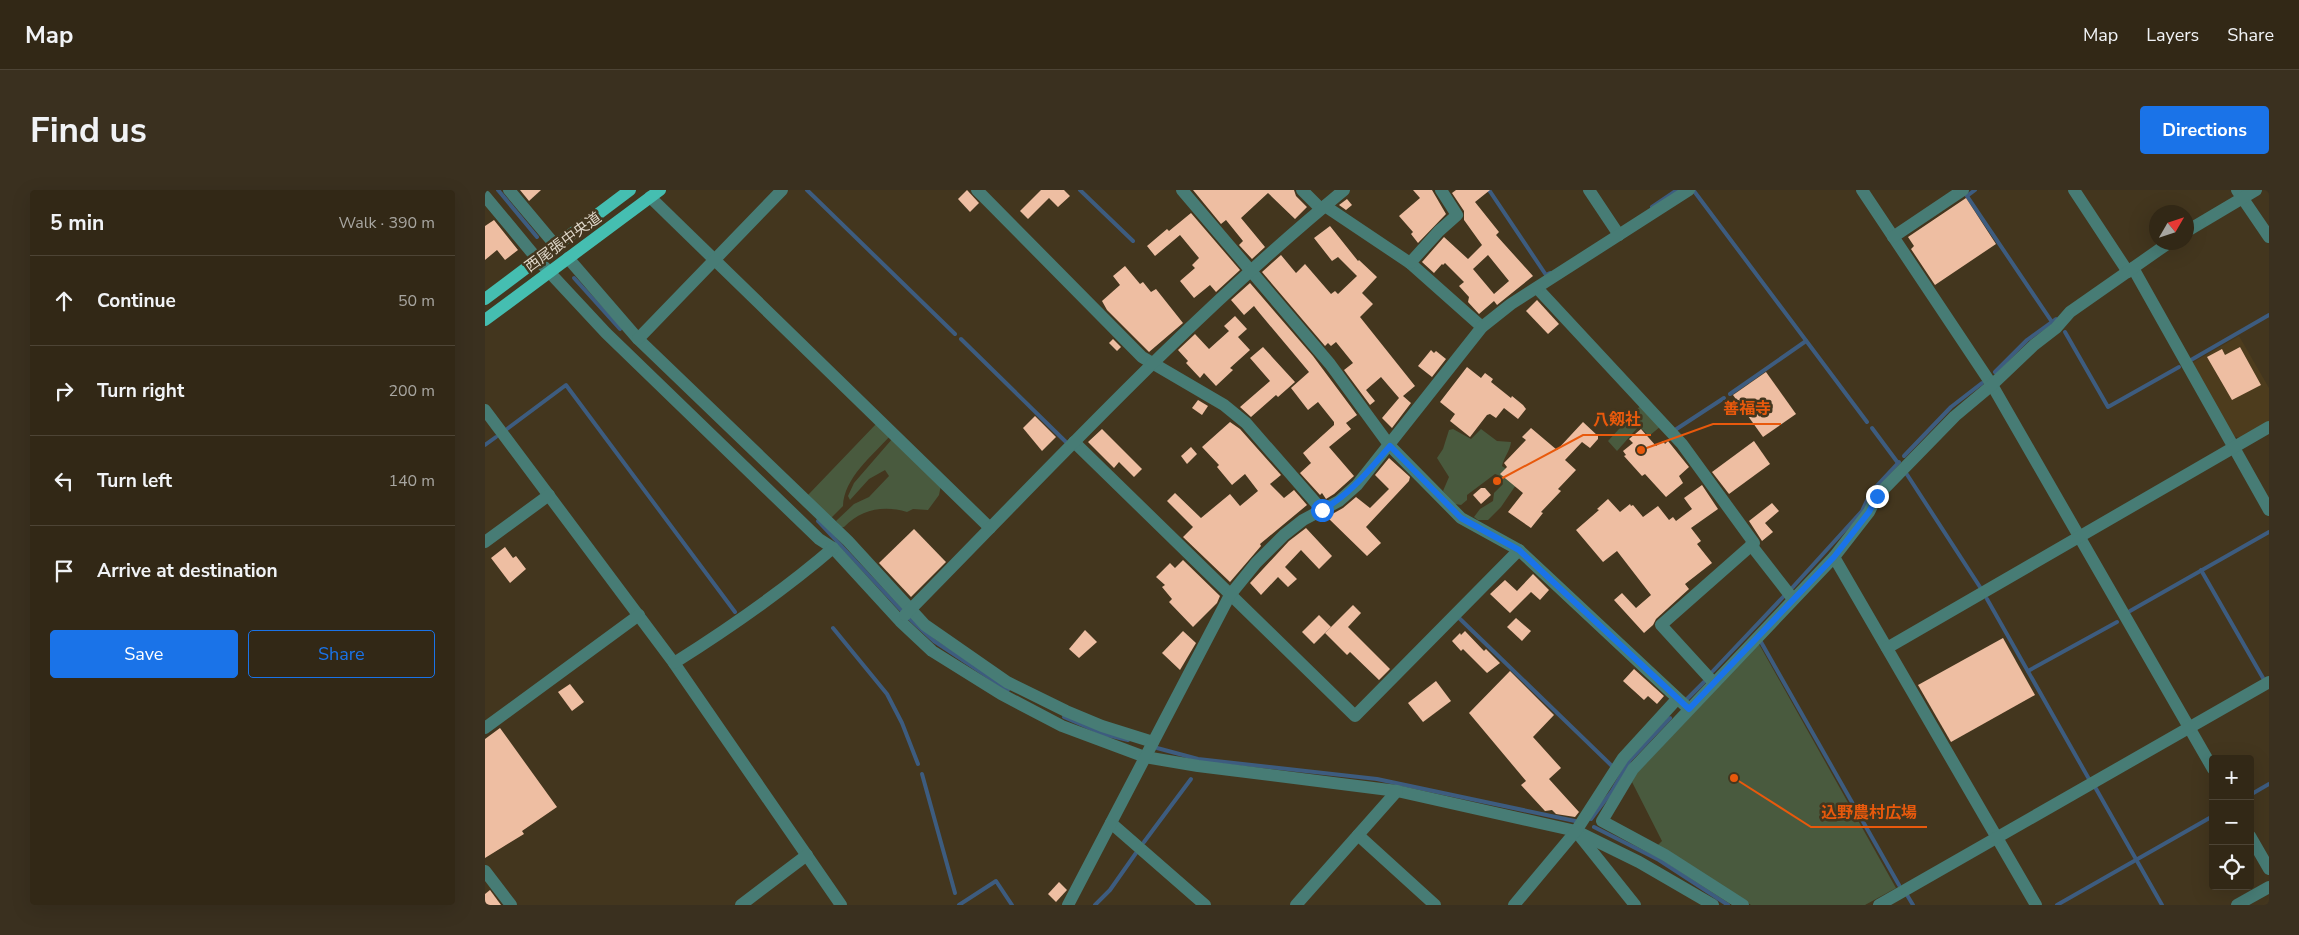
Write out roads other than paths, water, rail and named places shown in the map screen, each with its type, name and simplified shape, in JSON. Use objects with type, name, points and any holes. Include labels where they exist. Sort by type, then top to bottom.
[{"type":"main road","name":"西尾張中央道","points":[[485,299],[631,190]]},
{"type":"main road","name":"西尾張中央道","points":[[485,320],[655,194]]},
{"type":"street","points":[[509,190],[556,246]]},
{"type":"street","points":[[638,339],[782,190]]},
{"type":"street","points":[[977,190],[1142,357],[1224,405],[1246,423],[1322,510]]},
{"type":"street","points":[[1182,190],[1331,364],[1390,446],[1461,518],[1519,550],[1689,709]]},
{"type":"street","points":[[1302,190],[1323,208],[1410,263],[1482,327]]},
{"type":"street","points":[[899,621],[1151,363],[1251,270],[1344,190]]},
{"type":"street","points":[[1410,263],[1439,231],[1457,215],[1441,190]]},
{"type":"street","points":[[1589,190],[1619,235]]},
{"type":"street","points":[[1068,905],[1230,595],[1256,563],[1284,535],[1303,520],[1339,500],[1357,485],[1390,446],[1482,327],[1537,288],[1689,190]]},
{"type":"street","points":[[1862,190],[1992,385],[2209,762]]},
{"type":"street","points":[[1893,237],[1963,190]]},
{"type":"street","points":[[2074,190],[2130,270],[2269,510]]},
{"type":"street","points":[[2194,227],[2240,194],[2256,190]]},
{"type":"street","points":[[655,194],[714,260],[990,528]]},
{"type":"street","points":[[2240,194],[2269,237]]},
{"type":"street","points":[[485,196],[538,260],[606,333],[819,539],[833,548],[899,621],[932,651],[1001,694],[1062,726],[1145,757],[1198,766],[1397,791],[1576,831],[1639,862],[1713,905]]},
{"type":"street","points":[[1743,905],[1665,855],[1601,821],[1633,769],[1834,557],[1869,512],[1877,496],[1955,416],[1992,385],[2034,344],[2056,328],[2070,312],[2159,250]]},
{"type":"street","points":[[567,258],[638,339],[848,541],[925,624],[1007,682],[1102,726],[1153,742]]},
{"type":"street","points":[[1537,288],[1682,444],[1754,543],[1661,625],[1714,683]]},
{"type":"street","points":[[485,410],[674,663],[841,905]]},
{"type":"street","points":[[1887,648],[2233,447],[2269,428]]},
{"type":"street","points":[[1074,442],[1355,716],[1519,550]]},
{"type":"street","points":[[485,542],[549,495]]},
{"type":"street","points":[[1751,545],[1793,600]]},
{"type":"street","points":[[674,663],[734,625],[786,588],[833,548]]},
{"type":"street","points":[[1834,557],[2036,905]]},
{"type":"street","points":[[485,728],[639,615]]},
{"type":"street","points":[[1879,905],[2269,682]]},
{"type":"street","points":[[1514,905],[1576,831],[1623,758],[1677,699]]},
{"type":"street","points":[[1296,905],[1397,791]]},
{"type":"street","points":[[1111,823],[1205,905]]},
{"type":"street","points":[[1576,831],[1635,905]]},
{"type":"street","points":[[1358,835],[1435,905]]},
{"type":"street","points":[[2254,843],[2269,869]]},
{"type":"street","points":[[741,905],[807,855]]},
{"type":"street","points":[[485,871],[511,905]]},
{"type":"street","points":[[2237,905],[2269,886]]},
{"type":"waterway","points":[[498,190],[537,237]]},
{"type":"waterway","points":[[807,190],[955,334]]},
{"type":"waterway","points":[[1080,190],[1133,241]]},
{"type":"waterway","points":[[1489,190],[1546,275],[1550,273]]},
{"type":"waterway","points":[[1652,207],[1677,190]]},
{"type":"waterway","points":[[1975,190],[1967,196],[2052,322]]},
{"type":"waterway","points":[[1694,191],[1867,422]]},
{"type":"waterway","points":[[574,278],[620,329]]},
{"type":"waterway","points":[[2191,360],[2269,315]]},
{"type":"waterway","points":[[1995,372],[2027,340],[2056,319]]},
{"type":"waterway","points":[[2065,332],[2108,407],[2179,367]]},
{"type":"waterway","points":[[961,339],[1067,443]]},
{"type":"waterway","points":[[1730,394],[1806,341]]},
{"type":"waterway","points":[[1904,456],[1951,407],[1982,383]]},
{"type":"waterway","points":[[507,429],[566,385],[735,612]]},
{"type":"waterway","points":[[1675,430],[1724,398]]},
{"type":"waterway","points":[[1872,428],[1898,463]]},
{"type":"waterway","points":[[485,445],[496,437]]},
{"type":"waterway","points":[[1792,588],[1862,511],[1871,492],[1899,462]]},
{"type":"waterway","points":[[1906,473],[1980,587]]},
{"type":"waterway","points":[[818,521],[902,611]]},
{"type":"waterway","points":[[2130,611],[2269,532]]},
{"type":"waterway","points":[[2201,570],[2263,678]]},
{"type":"waterway","points":[[1713,671],[1784,596]]},
{"type":"waterway","points":[[1987,599],[2089,779]]},
{"type":"waterway","points":[[1458,617],[1612,766]]},
{"type":"waterway","points":[[909,618],[934,641],[1008,690]]},
{"type":"waterway","points":[[2028,671],[2117,622]]},
{"type":"waterway","points":[[833,628],[887,694],[902,723],[918,764]]},
{"type":"waterway","points":[[1761,642],[1899,885]]},
{"type":"waterway","points":[[1687,699],[1704,682]]},
{"type":"waterway","points":[[1064,717],[1103,734],[1128,740]]},
{"type":"waterway","points":[[1591,819],[1612,791],[1630,760],[1670,718]]},
{"type":"waterway","points":[[1157,748],[1198,759],[1377,779],[1575,821]]},
{"type":"waterway","points":[[922,774],[955,893]]},
{"type":"waterway","points":[[1144,842],[1191,779]]},
{"type":"waterway","points":[[2254,793],[2269,784]]},
{"type":"waterway","points":[[2095,787],[2162,905]]},
{"type":"waterway","points":[[2057,905],[2209,818]]},
{"type":"waterway","points":[[1594,827],[1659,860],[1728,905]]},
{"type":"waterway","points":[[1095,905],[1110,890],[1136,853]]},
{"type":"waterway","points":[[959,905],[996,881],[1012,905]]},
{"type":"waterway","points":[[1907,895],[1913,905]]},
{"type":"place","name":"善福寺","points":[[1641,450]]},
{"type":"place","name":"八剱社","points":[[1497,481]]},
{"type":"place","name":"込野農村広場","points":[[1734,778]]}]
